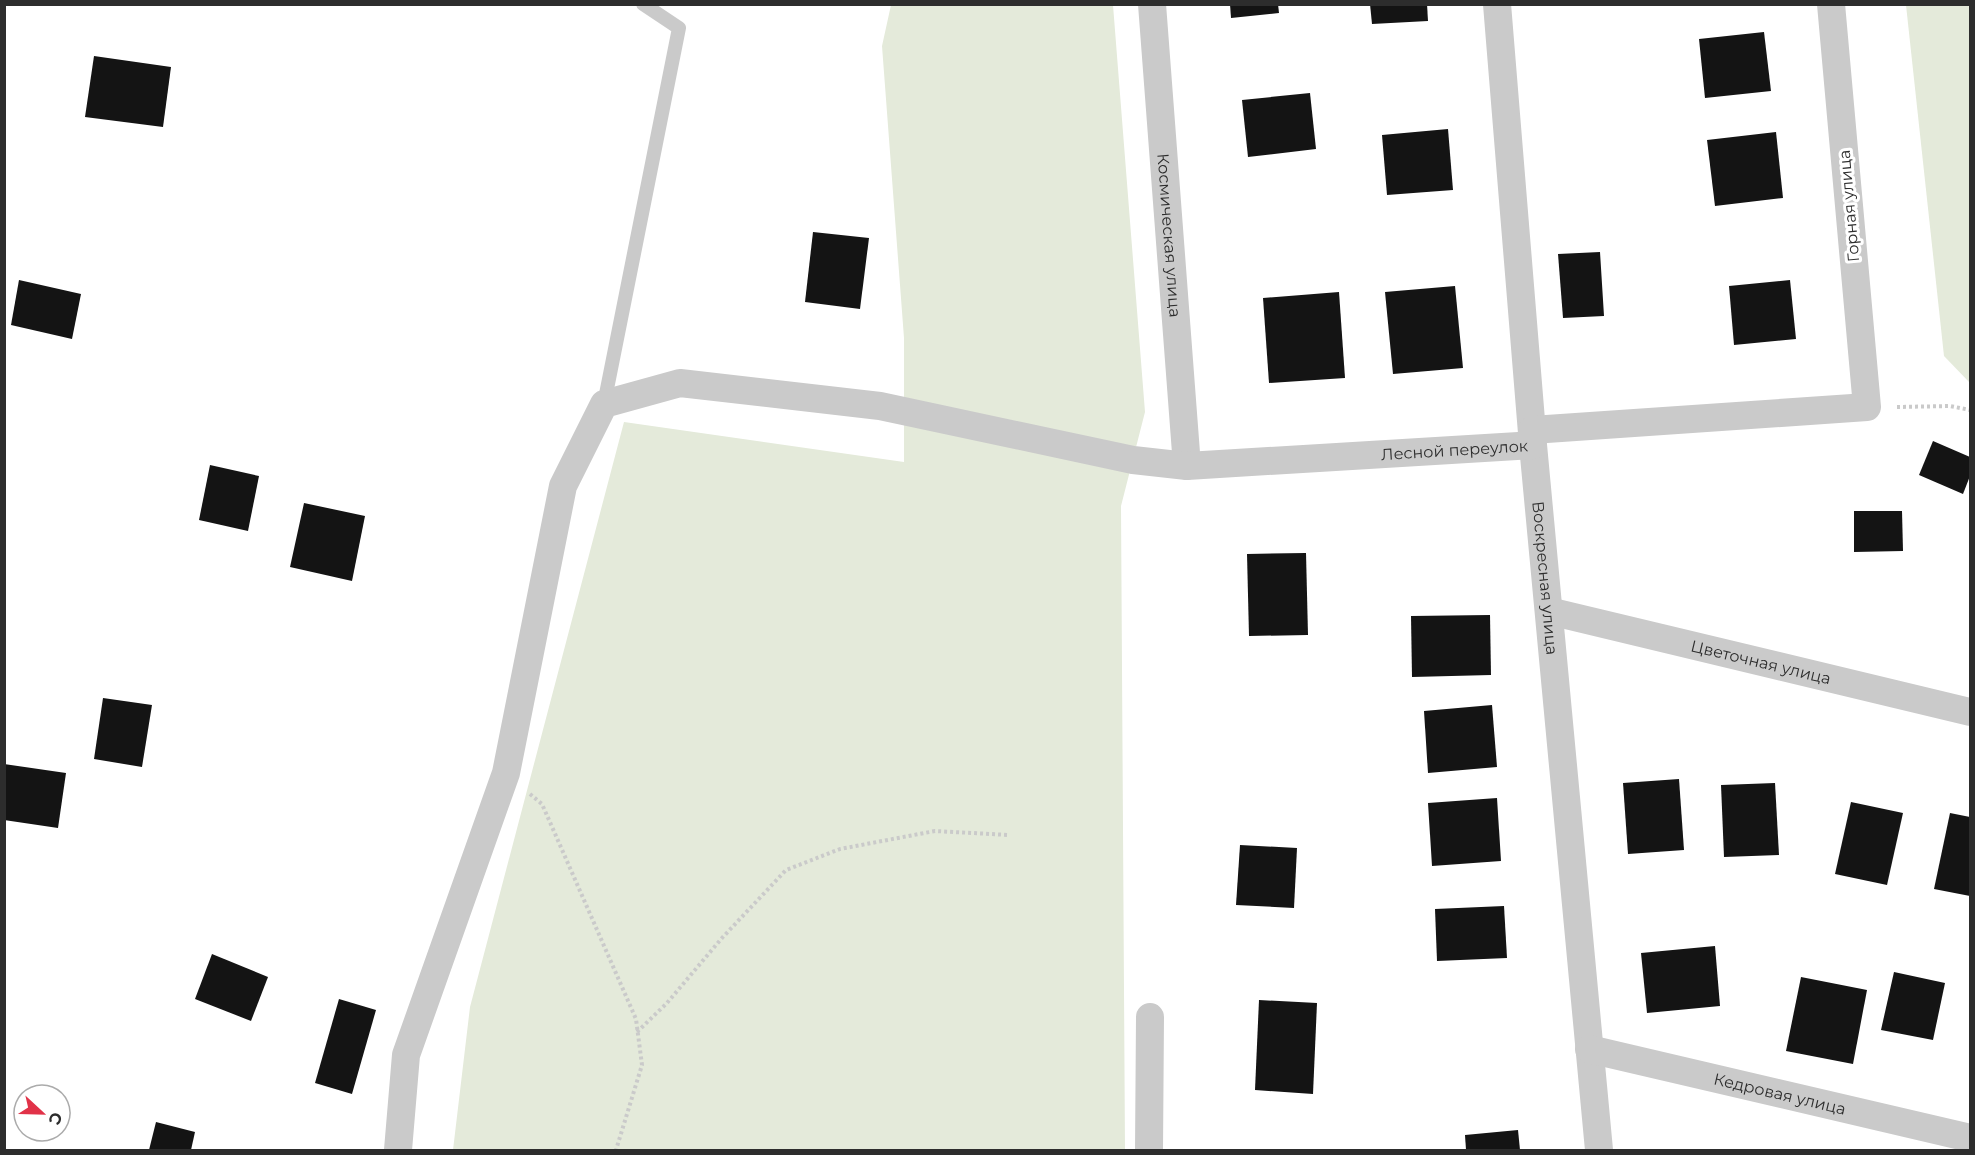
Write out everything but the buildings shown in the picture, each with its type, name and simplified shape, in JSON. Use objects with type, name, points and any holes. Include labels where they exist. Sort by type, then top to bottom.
[{"type":"street","name":"Космическая улица","points":[[1152,4],[1187,466]]},
{"type":"street","name":"Воскресная улица","points":[[1497,4],[1533,437],[1599,1150]]},
{"type":"street","name":"Горная улица","points":[[1831,4],[1867,407]]},
{"type":"street","name":"Лесной переулок","points":[[604,404],[680,383],[880,406],[1132,460],[1187,466],[1867,407]]},
{"type":"street","points":[[398,1150],[406,1055],[506,772],[563,486],[604,404]]},
{"type":"street","name":"Цветочная улица","points":[[1549,611],[1971,712]]},
{"type":"street","points":[[1149,1150],[1150,1017]]},
{"type":"street","name":"Кедровая улица","points":[[1589,1049],[1971,1138]]},
{"type":"lane","points":[[604,404],[679,28],[643,4]]},
{"type":"path","points":[[1867,407],[1950,406],[1971,411]]},
{"type":"path","points":[[506,772],[542,804],[636,1019],[642,1065],[615,1150]]},
{"type":"path","points":[[638,1032],[786,870],[840,849],[935,831],[1009,835]]},
{"type":"green space","points":[[891,5],[1113,5],[1145,412],[1121,506],[1125,1150],[453,1150],[470,1007],[624,422],[904,462],[904,338],[882,46]]},
{"type":"green space","points":[[1906,5],[1970,5],[1970,383],[1944,356]]}]
